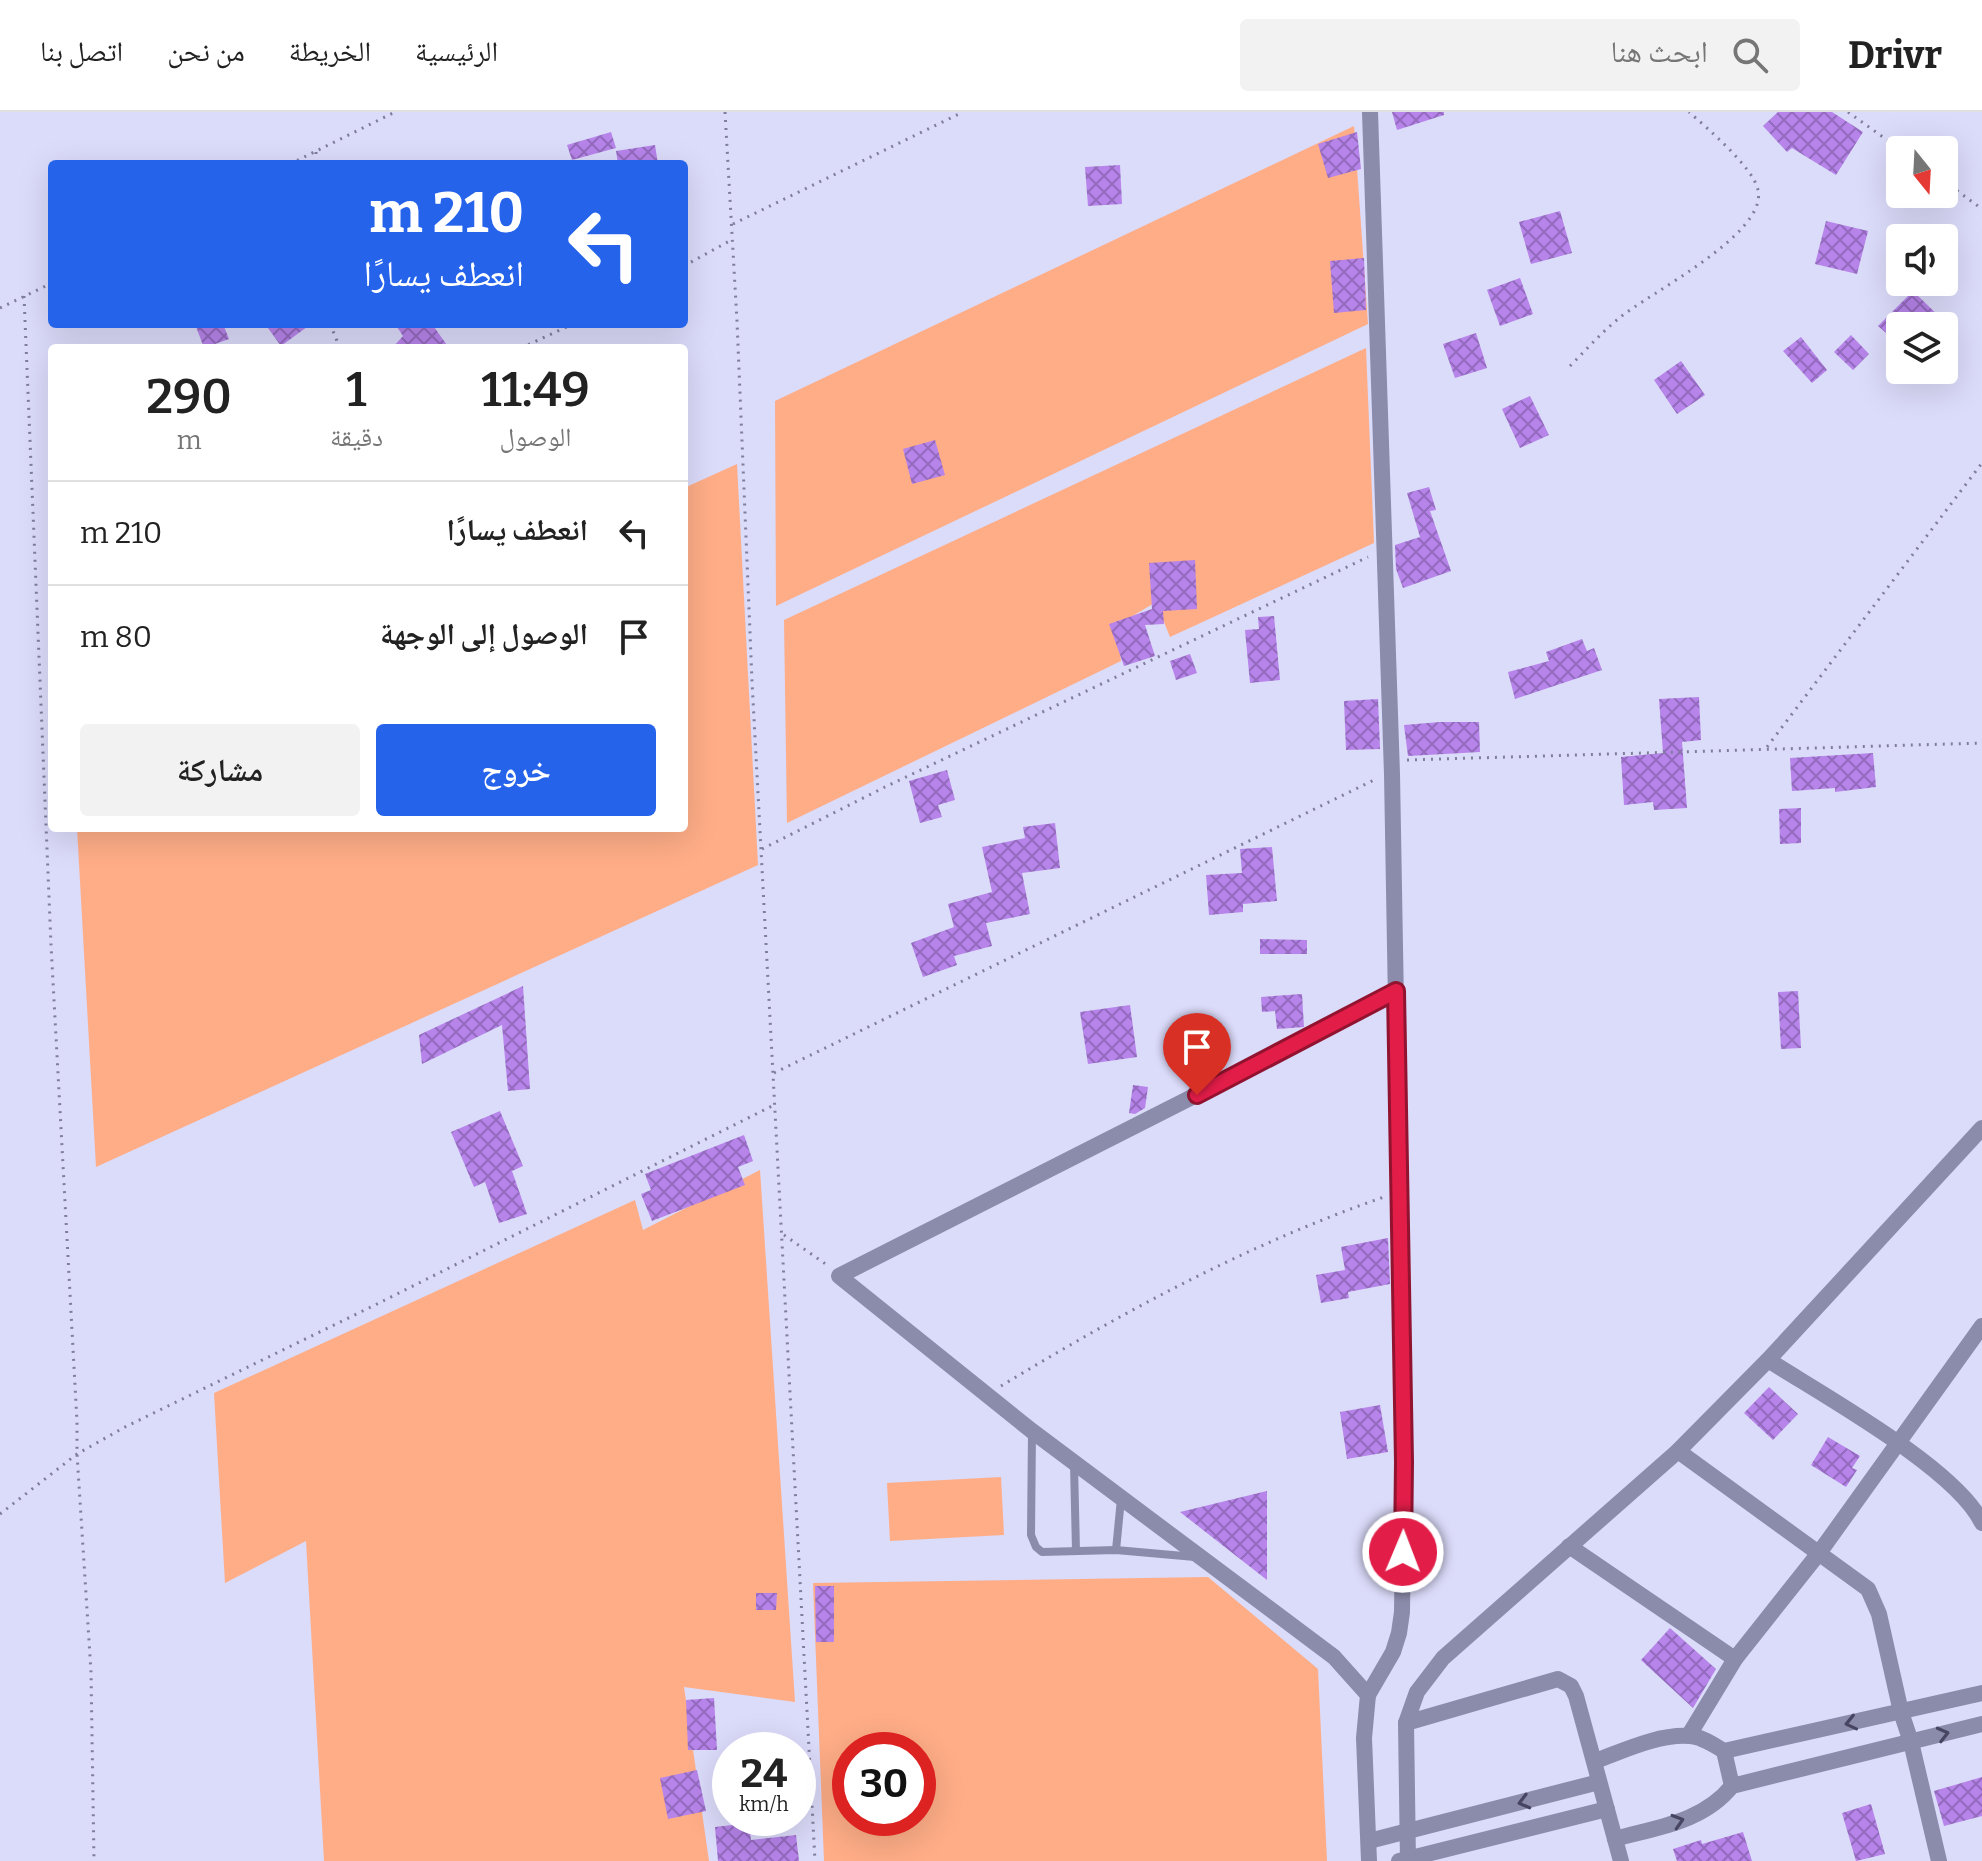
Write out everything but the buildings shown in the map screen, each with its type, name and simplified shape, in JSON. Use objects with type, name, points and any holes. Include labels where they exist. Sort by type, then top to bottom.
[{"type":"street","points":[[1369,1861],[1364,1738],[1368,1695],[1393,1652],[1399,1633],[1404,1462],[1392,767],[1370,112]]},
{"type":"street","points":[[1368,1695],[1334,1657],[1032,1431],[839,1276],[1396,991]]},
{"type":"street","points":[[1607,1809],[1405,1860],[1406,1723],[1417,1692],[1443,1658],[1678,1451],[1768,1360],[1982,1128]]},
{"type":"street","points":[[1689,1735],[1735,1659],[1819,1553],[1982,1326]]},
{"type":"street","points":[[1768,1360],[1897,1443],[1961,1493],[1977,1511],[1982,1523]]},
{"type":"street","points":[[1678,1451],[1868,1589],[1879,1614],[1939,1861]]},
{"type":"street","points":[[1569,1546],[1735,1659]]},
{"type":"street","points":[[1406,1723],[1558,1679],[1571,1686],[1595,1761],[1621,1861]]},
{"type":"street","points":[[1595,1761],[1657,1740],[1689,1735],[1724,1751],[1982,1693]]},
{"type":"street","points":[[1615,1839],[1706,1811],[1732,1786],[1982,1724]]},
{"type":"street","points":[[1724,1751],[1732,1786]]},
{"type":"street","points":[[1369,1841],[1599,1782]]},
{"type":"lane","points":[[1032,1431],[1031,1535],[1042,1552],[1116,1550],[1199,1558]]},
{"type":"lane","points":[[1074,1462],[1076,1551]]},
{"type":"lane","points":[[1116,1550],[1122,1497]]},
{"type":"path","points":[[298,160],[395,112]]},
{"type":"path","points":[[725,112],[815,1861]]},
{"type":"path","points":[[732,224],[963,112]]},
{"type":"path","points":[[1570,366],[1619,318],[1727,244],[1753,215],[1759,203],[1755,180],[1729,149],[1689,112]]},
{"type":"path","points":[[1848,112],[1886,139]]},
{"type":"path","points":[[316,151],[316,160]]},
{"type":"path","points":[[1958,191],[1982,209]]},
{"type":"path","points":[[688,264],[733,239]]},
{"type":"path","points":[[0,308],[48,285]]},
{"type":"path","points":[[24,296],[51,945],[91,1672],[94,1861]]},
{"type":"path","points":[[530,344],[564,328]]},
{"type":"path","points":[[1767,748],[1982,463]]},
{"type":"path","points":[[761,849],[899,780],[1386,549]]},
{"type":"path","points":[[774,1073],[1392,767],[1767,748],[1982,743]]},
{"type":"path","points":[[0,1514],[77,1454],[125,1427],[774,1105]]},
{"type":"path","points":[[987,1394],[1085,1335],[1209,1269],[1316,1220],[1400,1191]]},
{"type":"path","points":[[783,1234],[839,1276]]},
{"type":"shaded area","points":[[1354,126],[1368,324],[776,606],[775,401]]},
{"type":"shaded area","points":[[1366,348],[1374,543],[1170,637],[1156,602],[1116,626],[1121,661],[787,823],[784,620]]},
{"type":"shaded area","points":[[737,464],[758,865],[96,1167],[77,832],[688,832],[688,486]]},
{"type":"shaded area","points":[[760,1170],[795,1702],[684,1687],[709,1861],[324,1861],[306,1541],[225,1583],[214,1393],[635,1200],[643,1230]]},
{"type":"shaded area","points":[[1001,1477],[1004,1535],[890,1541],[887,1483]]},
{"type":"shaded area","points":[[1208,1577],[1318,1669],[1327,1861],[824,1861],[813,1583]]},
{"type":"route","points":[[1197,1095],[1396,991],[1403,1552]]}]
